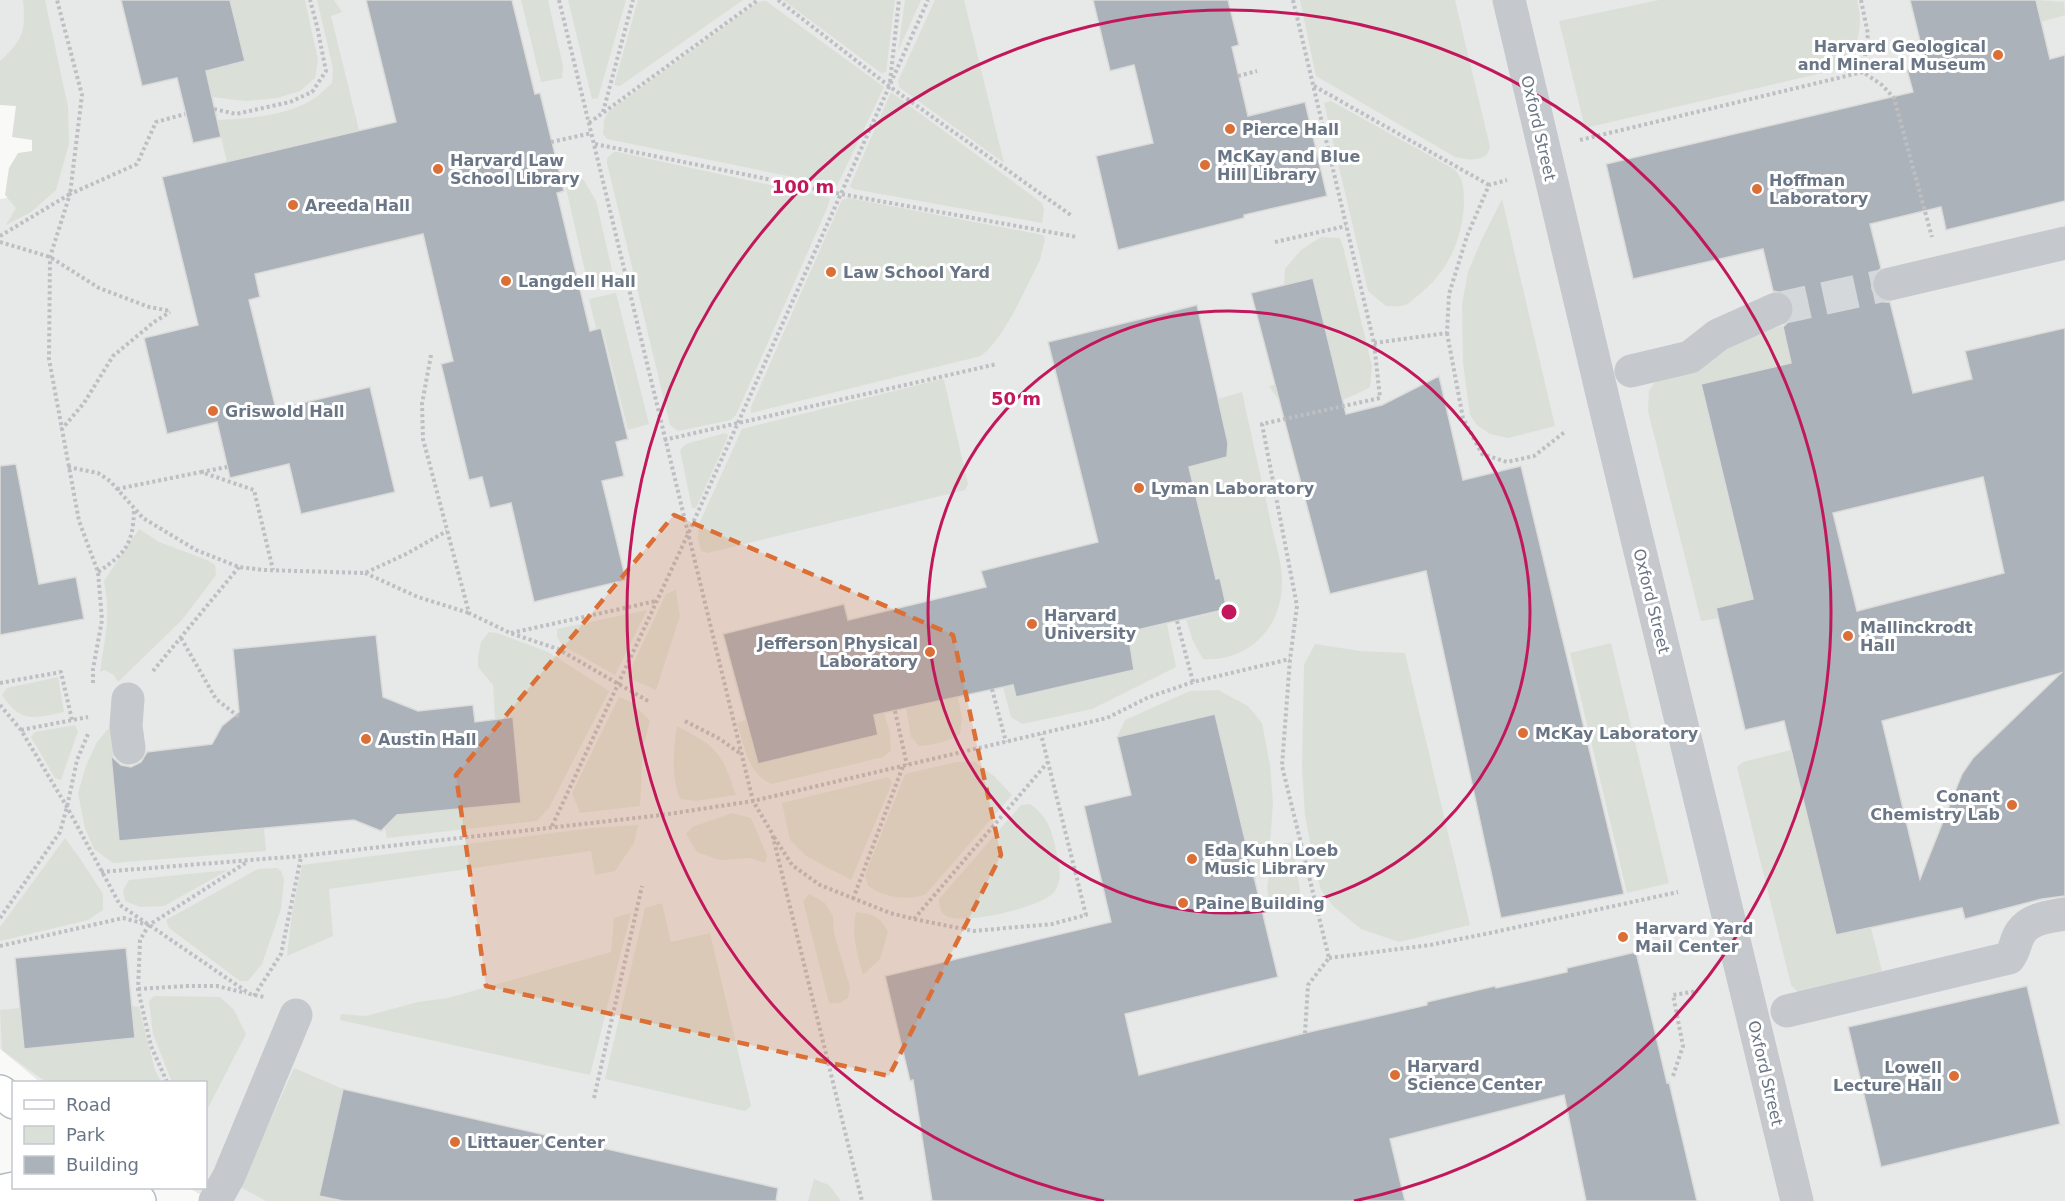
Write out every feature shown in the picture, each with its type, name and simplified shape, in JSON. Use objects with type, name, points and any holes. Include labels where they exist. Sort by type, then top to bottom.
[{"type":"main road","points":[[36,1189],[74,1192],[99,1201]]},
{"type":"main road","points":[[123,1189],[139,1201]]},
{"type":"street","name":"Oxford Street","points":[[1509,0],[1797,1201]]},
{"type":"street","points":[[1890,284],[2065,243]]},
{"type":"street","points":[[1631,371],[1690,357],[1718,335],[1776,309]]},
{"type":"street","points":[[128,699],[126,726],[129,748]]},
{"type":"street","points":[[1787,1011],[2009,958],[2015,950],[2019,933],[2030,922],[2065,914]]},
{"type":"street","points":[[215,1201],[229,1176],[296,1015]]},
{"type":"path","points":[[57,0],[82,95],[69,194],[50,257],[49,359],[79,521],[98,572],[102,620],[92,688]]},
{"type":"path","points":[[214,109],[236,114],[290,102],[312,92],[326,71],[310,0]]},
{"type":"path","points":[[559,0],[753,801],[792,865],[820,885],[890,913],[973,931],[1052,924],[1086,915],[1041,734]]},
{"type":"path","points":[[603,112],[633,0]]},
{"type":"path","points":[[589,123],[758,0]]},
{"type":"path","points":[[778,0],[889,86],[1072,216]]},
{"type":"path","points":[[889,86],[899,0]]},
{"type":"path","points":[[552,827],[688,534],[928,0]]},
{"type":"path","points":[[1293,0],[1374,343],[1380,398],[1262,424],[1298,606],[1290,659],[1282,766],[1329,958]]},
{"type":"path","points":[[1861,0],[1868,34],[1863,72]]},
{"type":"path","points":[[1238,76],[1257,71]]},
{"type":"path","points":[[1578,141],[1863,72],[1882,85],[1894,98],[1941,272]]},
{"type":"path","points":[[1314,86],[1489,185],[1507,180]]},
{"type":"path","points":[[0,236],[69,194],[137,164],[156,122],[185,114]]},
{"type":"path","points":[[551,142],[592,133]]},
{"type":"path","points":[[595,144],[841,194],[1077,237]]},
{"type":"path","points":[[1489,185],[1467,236],[1449,294],[1447,333],[1463,418],[1482,454],[1507,462],[1534,456],[1566,431]]},
{"type":"path","points":[[1275,242],[1346,226]]},
{"type":"path","points":[[0,242],[50,257],[99,288],[149,307],[171,311],[113,356],[84,403],[61,430]]},
{"type":"path","points":[[1374,343],[1447,333]]},
{"type":"path","points":[[431,355],[422,404],[423,439],[470,614]]},
{"type":"path","points":[[664,440],[997,364]]},
{"type":"path","points":[[117,489],[227,466]]},
{"type":"path","points":[[68,467],[98,473],[117,489],[143,518],[196,550],[240,567],[365,573],[418,597],[470,614],[510,633],[558,649],[648,701]]},
{"type":"path","points":[[201,472],[254,490],[273,570]]},
{"type":"path","points":[[98,572],[114,561],[127,545],[134,530],[134,510]]},
{"type":"path","points":[[365,573],[447,531]]},
{"type":"path","points":[[0,918],[60,832],[77,760],[91,728],[128,699],[240,567]]},
{"type":"path","points":[[510,633],[656,601]]},
{"type":"path","points":[[1177,621],[1193,682]]},
{"type":"path","points":[[182,638],[216,699],[239,717]]},
{"type":"path","points":[[101,872],[248,862],[662,815],[753,801],[1107,718],[1149,697],[1193,682],[1290,659]]},
{"type":"path","points":[[0,683],[61,672],[72,720]]},
{"type":"path","points":[[993,689],[1006,742]]},
{"type":"path","points":[[0,705],[21,730],[67,807],[120,905],[250,994]]},
{"type":"path","points":[[853,899],[905,765],[895,711]]},
{"type":"path","points":[[21,730],[91,717]]},
{"type":"path","points":[[685,721],[720,739],[741,754]]},
{"type":"path","points":[[914,919],[1048,761]]},
{"type":"path","points":[[772,833],[862,1201]]},
{"type":"path","points":[[138,989],[217,986],[254,996],[281,954],[301,856]]},
{"type":"path","points":[[166,1081],[151,1047],[138,989],[140,940],[149,925],[248,862]]},
{"type":"path","points":[[594,1098],[642,886]]},
{"type":"path","points":[[1305,1033],[1308,985],[1329,958],[1430,945],[1678,892]]},
{"type":"path","points":[[0,946],[123,918],[149,925]]},
{"type":"path","points":[[1673,1076],[1683,1047],[1673,995],[1698,991]]},
{"type":"highlighted area","points":[[674,515],[953,635],[1001,855],[889,1076],[486,986],[456,775]]},
{"type":"shaded area","name":"Harvard University","points":[[0,0],[2065,0],[2065,1201],[211,1201],[191,1189],[207,1189],[207,1081],[39,1081],[0,1049],[0,199],[25,195],[55,105],[0,99]]},
{"type":"green space","points":[[23,0],[45,0],[68,107],[69,144],[56,190],[31,212],[6,225],[16,208],[5,195],[9,168],[18,153],[32,151],[32,140],[12,137],[16,106],[0,105],[0,61],[14,47],[21,34],[24,20]]},
{"type":"green space","points":[[230,0],[305,0],[318,60],[315,78],[300,91],[277,98],[246,101],[212,97],[206,71],[245,60]]},
{"type":"green space","points":[[317,0],[334,0],[342,12],[331,16],[359,130],[227,162],[217,120],[252,118],[289,110],[313,99],[332,83],[333,68]]},
{"type":"green space","points":[[521,0],[548,0],[563,66],[562,78],[541,82]]},
{"type":"green space","points":[[568,0],[626,0],[598,98],[592,99]]},
{"type":"green space","points":[[638,0],[743,0],[620,86],[614,85]]},
{"type":"green space","points":[[783,0],[895,0],[886,72],[881,73]]},
{"type":"green space","points":[[905,0],[921,0],[898,51]]},
{"type":"green space","points":[[935,0],[964,0],[1004,163],[899,87],[898,81]]},
{"type":"green space","points":[[1300,0],[1455,0],[1490,147],[1485,156],[1476,159],[1455,157],[1316,76]]},
{"type":"green space","points":[[1659,0],[1857,0],[1860,17],[1858,34],[1848,67],[1585,128],[1559,21]]},
{"type":"green space","points":[[2036,0],[2064,2],[2065,15],[2041,22]]},
{"type":"green space","points":[[762,1],[766,1],[884,87],[837,186],[607,139],[603,134],[604,120],[608,112]]},
{"type":"green space","points":[[891,92],[1042,203],[1044,209],[1042,223],[853,189],[850,186]]},
{"type":"green space","points":[[1331,101],[1454,169],[1462,181],[1463,218],[1451,256],[1427,288],[1406,304],[1386,306],[1368,291],[1324,103]]},
{"type":"green space","points":[[614,152],[830,198],[736,415],[731,420],[678,431],[670,425],[607,163],[607,158]]},
{"type":"green space","points":[[578,179],[583,179],[596,201],[615,283],[589,289],[566,188],[579,186]]},
{"type":"green space","points":[[849,198],[1043,235],[1045,239],[1040,260],[1007,325],[981,356],[751,413],[751,407],[840,204],[842,200]]},
{"type":"green space","points":[[1502,199],[1555,426],[1508,438],[1490,434],[1477,425],[1470,415],[1463,363],[1462,304],[1468,272]]},
{"type":"green space","points":[[1321,237],[1340,238],[1344,250],[1372,366],[1370,387],[1332,404],[1310,410],[1300,410],[1285,405],[1269,386],[1335,370],[1313,278],[1284,285],[1285,269],[1301,250]]},
{"type":"green space","points":[[616,293],[649,424],[628,430],[602,327],[596,328],[589,299]]},
{"type":"green space","points":[[1782,326],[1791,363],[1701,384],[1753,599],[1716,608],[1719,618],[1701,621],[1648,411],[1649,390],[1656,381],[1745,334]]},
{"type":"green space","points":[[942,379],[968,484],[965,490],[708,553],[701,551],[698,539],[699,524],[742,429]]},
{"type":"green space","points":[[1242,392],[1280,562],[1281,595],[1271,625],[1250,647],[1236,654],[1203,659],[1193,641],[1186,620],[1227,609],[1220,578],[1216,579],[1189,467],[1227,457],[1228,443],[1211,401]]},
{"type":"green space","points":[[725,433],[728,435],[727,439],[696,508],[692,508],[680,450],[686,444]]},
{"type":"green space","points":[[139,529],[159,542],[207,560],[215,565],[216,575],[182,620],[118,682],[114,675],[105,670],[100,672],[107,617],[104,581]]},
{"type":"green space","points":[[676,590],[680,616],[656,690],[627,677],[666,594]]},
{"type":"green space","points":[[647,610],[615,675],[562,645],[557,637],[557,629]]},
{"type":"green space","points":[[1167,624],[1176,667],[1092,709],[1022,724],[1011,717],[1003,687],[1012,685],[1016,697],[1134,670],[1128,632]]},
{"type":"green space","points":[[489,632],[548,652],[609,691],[549,808],[537,821],[387,838],[385,828],[390,823],[392,815],[521,802],[495,719],[493,685],[478,667],[481,642]]},
{"type":"green space","points":[[1611,643],[1669,883],[1627,893],[1570,653]]},
{"type":"green space","points":[[1315,644],[1360,651],[1405,653],[1470,925],[1399,942],[1361,929],[1333,906],[1321,890],[1305,815],[1302,767],[1304,665]]},
{"type":"green space","points":[[58,677],[64,712],[29,717],[15,711],[2,695],[7,688]]},
{"type":"green space","points":[[1218,690],[1248,706],[1262,723],[1270,765],[1273,803],[1270,843],[1255,881],[1215,715],[1117,737],[1125,720],[1190,691]]},
{"type":"green space","points":[[619,697],[631,702],[650,721],[643,747],[640,806],[580,813],[572,793]]},
{"type":"green space","points":[[958,697],[962,718],[960,734],[940,743],[919,746],[911,737],[906,708]]},
{"type":"green space","points":[[884,713],[890,733],[891,751],[883,757],[772,784],[757,774],[752,767],[737,723],[746,720],[878,734],[874,715]]},
{"type":"green space","points":[[75,725],[78,731],[61,780],[55,778],[31,737],[35,732]]},
{"type":"green space","points":[[677,726],[716,752],[722,760],[736,795],[696,801],[680,799],[675,781],[674,763]]},
{"type":"green space","points":[[118,728],[124,755],[111,757],[119,841],[264,828],[266,851],[113,863],[94,849],[85,828],[78,793],[86,766],[97,742],[108,729]]},
{"type":"green space","points":[[1791,750],[1836,935],[1871,928],[1882,971],[1798,992],[1791,985],[1737,767],[1743,762]]},
{"type":"green space","points":[[956,762],[975,762],[994,776],[1012,795],[925,895],[895,897],[868,886],[865,875],[905,774]]},
{"type":"green space","points":[[889,777],[892,783],[851,880],[806,856],[790,840],[782,803]]},
{"type":"green space","points":[[1030,804],[1044,817],[1052,833],[1060,869],[1058,886],[1055,891],[1048,897],[1020,909],[985,917],[955,918],[942,913],[939,899],[1021,805]]},
{"type":"green space","points":[[732,813],[751,818],[767,855],[765,863],[751,858],[722,860],[697,852],[686,834],[692,827]]},
{"type":"green space","points":[[638,825],[634,843],[615,871],[595,875],[591,851],[329,889],[333,936],[287,956],[292,913],[302,865],[592,828]]},
{"type":"green space","points":[[65,838],[103,894],[103,910],[88,920],[0,941],[0,927]]},
{"type":"green space","points":[[1292,842],[1300,891],[1298,907],[1290,910],[1276,909],[1268,893],[1269,876],[1284,843]]},
{"type":"green space","points":[[277,868],[284,879],[281,909],[262,964],[248,981],[240,981],[169,928],[166,920],[258,869]]},
{"type":"green space","points":[[228,870],[164,906],[140,907],[125,901],[123,890],[129,880]]},
{"type":"green space","points":[[809,894],[825,903],[833,916],[834,933],[850,987],[848,998],[840,1003],[829,1003],[803,901]]},
{"type":"green space","points":[[662,903],[671,942],[710,933],[751,1106],[745,1111],[605,1079],[645,908]]},
{"type":"green space","points":[[856,912],[875,917],[883,923],[888,932],[880,959],[863,975],[854,936]]},
{"type":"green space","points":[[631,913],[590,1075],[340,1020],[341,1014],[366,1016],[418,1002],[448,998],[611,952],[614,918]]},
{"type":"green space","points":[[154,996],[220,997],[234,1010],[246,1034],[207,1110],[207,1081],[172,1081],[153,1034],[149,1001]]},
{"type":"green space","points":[[132,1006],[139,1007],[155,1070],[160,1081],[45,1081],[2,1050],[0,1010],[20,1008],[24,1049],[135,1038]]},
{"type":"green space","points":[[294,1068],[343,1089],[319,1196],[343,1201],[266,1201],[240,1187]]},
{"type":"green space","points":[[814,1179],[829,1185],[841,1201],[808,1201]]},
{"type":"building","points":[[121,0],[230,0],[245,61],[206,71],[221,137],[193,143],[177,78],[142,86]]},
{"type":"building","name":"Langdell Hall","points":[[366,0],[512,0],[535,94],[540,93],[564,191],[557,193],[590,331],[601,328],[628,439],[616,442],[624,476],[602,481],[626,580],[534,602],[511,503],[490,508],[482,477],[469,480],[441,364],[453,361],[423,234],[255,274],[260,297],[249,300],[276,409],[370,387],[395,492],[301,514],[289,464],[230,478],[217,422],[167,434],[144,338],[198,325],[162,177],[396,122]]},
{"type":"building","name":"Pierce Hall","points":[[1093,0],[1228,0],[1239,45],[1232,47],[1248,116],[1305,102],[1327,196],[1244,215],[1244,218],[1118,250],[1096,156],[1153,143],[1134,65],[1110,71]]},
{"type":"building","points":[[1910,0],[2036,0],[2050,59],[2065,55],[2065,201],[1946,230],[1941,207],[1870,224],[1881,268],[1872,278],[1872,289],[1877,297],[1884,302],[1890,302],[1913,393],[1972,379],[1965,351],[2065,328],[2065,896],[2042,899],[1965,919],[1962,908],[1836,935],[1784,721],[1745,730],[1716,608],[1753,599],[1701,384],[1791,363],[1783,327],[1791,319],[1795,310],[1793,302],[1786,294],[1773,291],[1763,249],[1633,279],[1606,164],[1913,92],[1907,70],[1926,66]],"holes":[[[1983,477],[2004,573],[1857,611],[1833,513]],[[2061,673],[1973,758],[1962,774],[1920,879],[1882,721]]]},
{"type":"building","points":[[1313,278],[1346,414],[1382,405],[1439,376],[1463,480],[1521,466],[1624,894],[1501,918],[1426,571],[1330,594],[1251,293]]},
{"type":"building","points":[[1197,305],[1228,443],[1227,457],[1189,467],[1216,579],[1220,578],[1227,609],[1128,632],[1134,670],[1016,697],[1013,685],[874,715],[878,735],[758,764],[723,634],[844,604],[848,620],[986,587],[981,571],[1098,542],[1048,342]]},
{"type":"building","points":[[16,464],[39,584],[76,577],[84,619],[0,635],[0,466]]},
{"type":"building","name":"Austin Hall","points":[[376,635],[383,697],[418,711],[473,705],[475,722],[513,717],[521,803],[397,815],[381,831],[354,820],[119,841],[111,756],[121,765],[131,767],[141,762],[147,752],[212,744],[222,726],[239,712],[233,649]]},
{"type":"building","points":[[1215,714],[1278,977],[1125,1014],[1139,1075],[1427,1005],[1427,1002],[1567,972],[1567,968],[1636,952],[1697,1201],[1586,1201],[1564,1095],[1390,1139],[1405,1201],[932,1201],[913,1080],[910,1081],[885,976],[1111,922],[1084,806],[1131,795],[1117,737]]},
{"type":"building","points":[[126,948],[135,1038],[24,1049],[15,958]]},
{"type":"building","name":"Lowell Lecture Hall","points":[[2027,986],[2060,1124],[1881,1167],[1848,1027]]},
{"type":"building","name":"Littauer Center","points":[[343,1089],[778,1188],[776,1201],[343,1201],[319,1196]]},
{"type":"tunnel","points":[[1776,309],[1890,284]]},
{"type":"place","name":"Harvard Geological and Mineral Museum","points":[[1998,55]]},
{"type":"place","name":"Pierce Hall","points":[[1230,129]]},
{"type":"place","name":"McKay and Blue Hill Library","points":[[1205,165]]},
{"type":"place","name":"Harvard Law School Library","points":[[438,169]]},
{"type":"place","name":"Hoffman Laboratory","points":[[1757,189]]},
{"type":"place","name":"Areeda Hall","points":[[293,205]]},
{"type":"place","name":"Law School Yard","points":[[831,272]]},
{"type":"place","name":"Langdell Hall","points":[[506,281]]},
{"type":"place","name":"Griswold Hall","points":[[213,411]]},
{"type":"place","name":"Lyman Laboratory","points":[[1139,488]]},
{"type":"place","name":"Harvard University","points":[[1032,624]]},
{"type":"place","name":"Mallinckrodt Hall","points":[[1848,636]]},
{"type":"place","name":"Jefferson Physical Laboratory","points":[[930,652]]},
{"type":"place","name":"McKay Laboratory","points":[[1523,733]]},
{"type":"place","name":"Austin Hall","points":[[366,739]]},
{"type":"place","name":"Conant Chemistry Lab","points":[[2012,805]]},
{"type":"place","name":"Eda Kuhn Loeb Music Library","points":[[1192,859]]},
{"type":"place","name":"Paine Building","points":[[1183,903]]},
{"type":"place","name":"Harvard Yard Mail Center","points":[[1623,937]]},
{"type":"place","name":"Harvard Science Center","points":[[1395,1075]]},
{"type":"place","name":"Lowell Lecture Hall","points":[[1954,1076]]},
{"type":"place","name":"Littauer Center","points":[[455,1142]]}]
